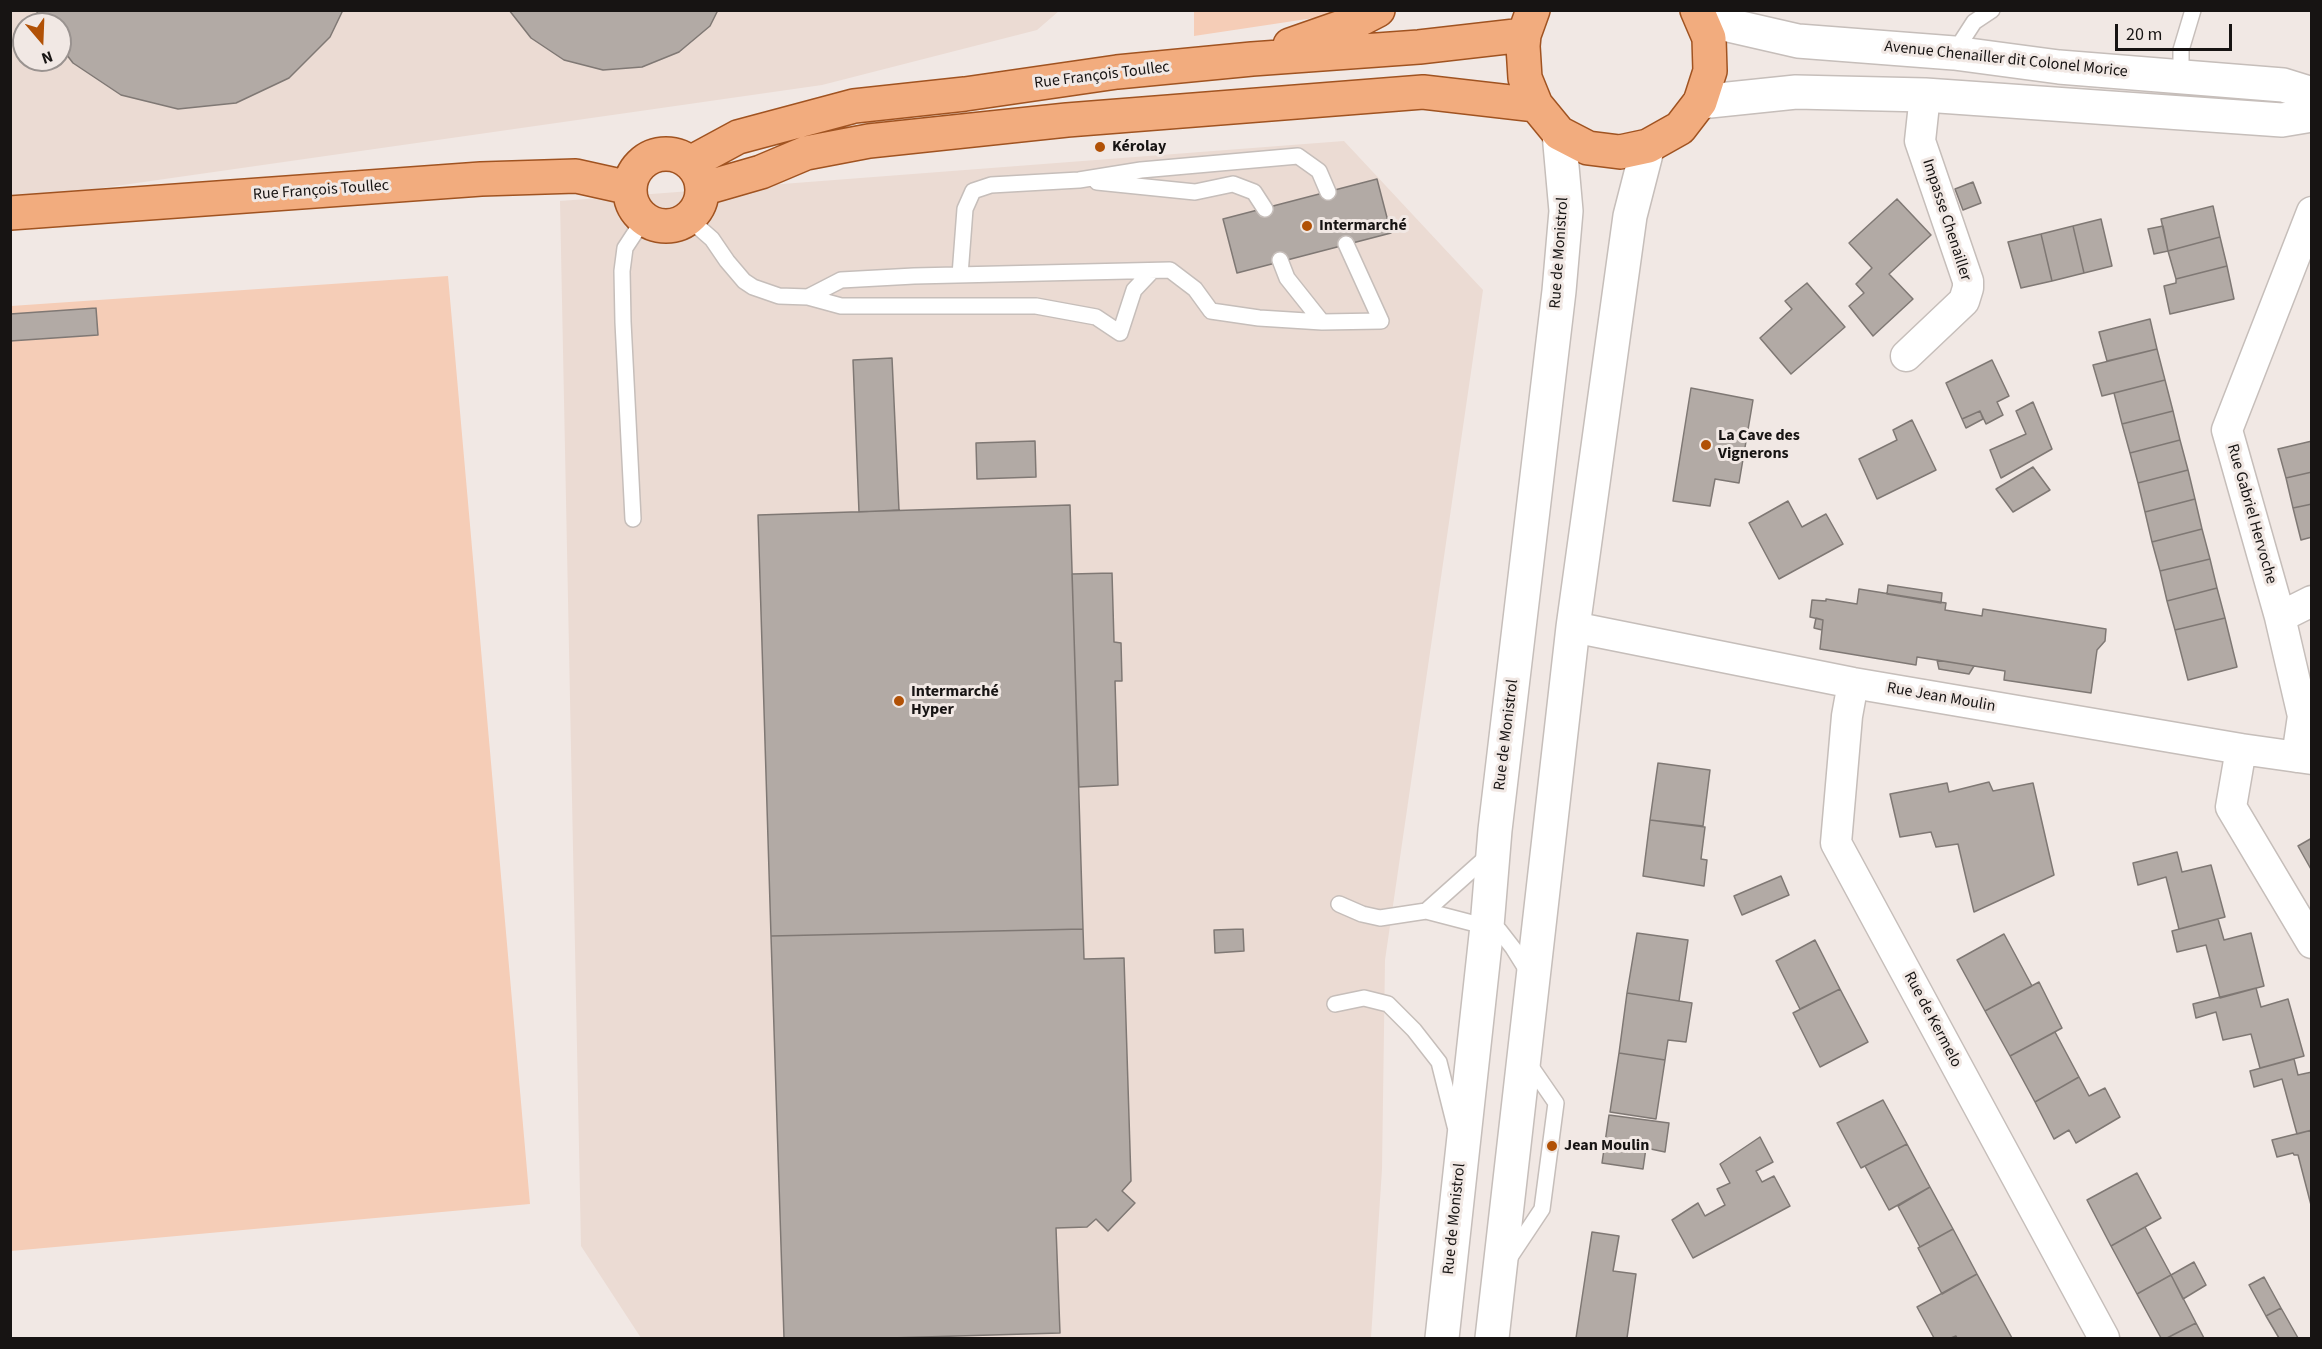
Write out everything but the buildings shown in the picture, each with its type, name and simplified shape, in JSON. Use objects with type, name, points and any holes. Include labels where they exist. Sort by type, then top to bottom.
[{"type":"main road","points":[[1252,59],[1353,23],[1378,10]]},
{"type":"main road","points":[[1529,23],[1525,78],[1536,105],[1559,133],[1588,148],[1620,152],[1648,146],[1680,128],[1700,102],[1710,71],[1709,38],[1699,15]]},
{"type":"main road","name":"Avenue Chenailler dit Colonel Morice","points":[[1699,15],[1798,41],[1954,53],[2059,67],[2181,63],[2283,85],[2312,94]]},
{"type":"main road","name":"Rue François Toullec","points":[[696,176],[738,137],[854,106],[965,94],[1117,72],[1419,46],[1529,23]]},
{"type":"main road","points":[[696,176],[761,172],[806,153],[869,141],[1067,120],[1423,92],[1536,105]]},
{"type":"main road","points":[[1700,102],[1796,92],[1925,95],[2282,120],[2312,115]]},
{"type":"main road","name":"Rue de Monistrol","points":[[1442,1338],[1487,926],[1493,851],[1559,291],[1566,211],[1559,133]]},
{"type":"main road","points":[[1492,1338],[1573,627],[1630,216],[1648,146]]},
{"type":"main road","points":[[666,154],[683,158],[696,176],[699,205],[682,222],[666,226],[652,223],[644,219],[635,208],[630,188],[636,171],[648,159],[666,154]]},
{"type":"main road","name":"Rue François Toullec","points":[[10,213],[492,179],[576,176],[630,188]]},
{"type":"street","name":"Impasse Chenailler","points":[[1906,356],[1964,301],[1968,288],[1968,281],[1920,141],[1925,95]]},
{"type":"street","name":"Rue Gabriel Hervoche","points":[[2304,758],[2303,716],[2280,617],[2227,430],[2312,213]]},
{"type":"street","points":[[2280,617],[2312,601]]},
{"type":"street","name":"Rue Jean Moulin","points":[[1573,627],[1853,683],[2304,758]]},
{"type":"street","name":"Rue de Kermelo","points":[[1853,683],[1836,843],[2104,1338]]},
{"type":"street","points":[[2241,749],[2231,807],[2312,943]]},
{"type":"lane","points":[[1954,53],[1974,22],[1992,10]]},
{"type":"lane","points":[[2181,63],[2182,10]]},
{"type":"lane","points":[[2181,63],[2193,10]]},
{"type":"lane","points":[[960,275],[966,210],[974,191],[991,186],[1080,180],[1141,170],[1298,156],[1319,171],[1328,192]]},
{"type":"lane","points":[[1080,180],[1195,192],[1233,184],[1254,192],[1265,209]]},
{"type":"lane","points":[[688,218],[712,239],[744,281],[753,287],[779,296],[808,297],[841,306],[1036,306],[1096,317],[1120,333],[1125,311],[1134,290],[1152,271]]},
{"type":"lane","points":[[633,519],[622,271],[625,248],[644,219]]},
{"type":"lane","points":[[808,297],[841,280],[1170,270],[1195,289],[1211,310],[1259,318],[1322,322],[1381,321],[1346,244]]},
{"type":"lane","points":[[1280,260],[1287,278],[1322,322]]},
{"type":"lane","points":[[1426,911],[1493,851]]},
{"type":"lane","points":[[1339,904],[1362,914],[1380,918],[1426,911],[1499,930],[1526,967],[1533,986]]},
{"type":"lane","points":[[1335,1004],[1364,998],[1388,1004],[1414,1030],[1439,1062],[1462,1155]]},
{"type":"shaded area","points":[[10,11],[1059,11],[1037,30],[822,85],[11,201]]},
{"type":"shaded area","points":[[1194,11],[1341,11],[1327,16],[1194,36]]},
{"type":"shaded area","points":[[1344,141],[1483,290],[1385,960],[1382,1169],[1371,1338],[641,1338],[581,1246],[560,201]]},
{"type":"shaded area","points":[[448,276],[530,1204],[11,1251],[11,306]]},
{"type":"place","name":"Kérolay","points":[[1100,147]]},
{"type":"place","name":"Intermarché","points":[[1307,226]]},
{"type":"place","name":"La Cave des Vignerons","points":[[1706,445]]},
{"type":"place","name":"Intermarché Hyper","points":[[899,701]]},
{"type":"place","name":"Jean Moulin","points":[[1552,1146]]}]
